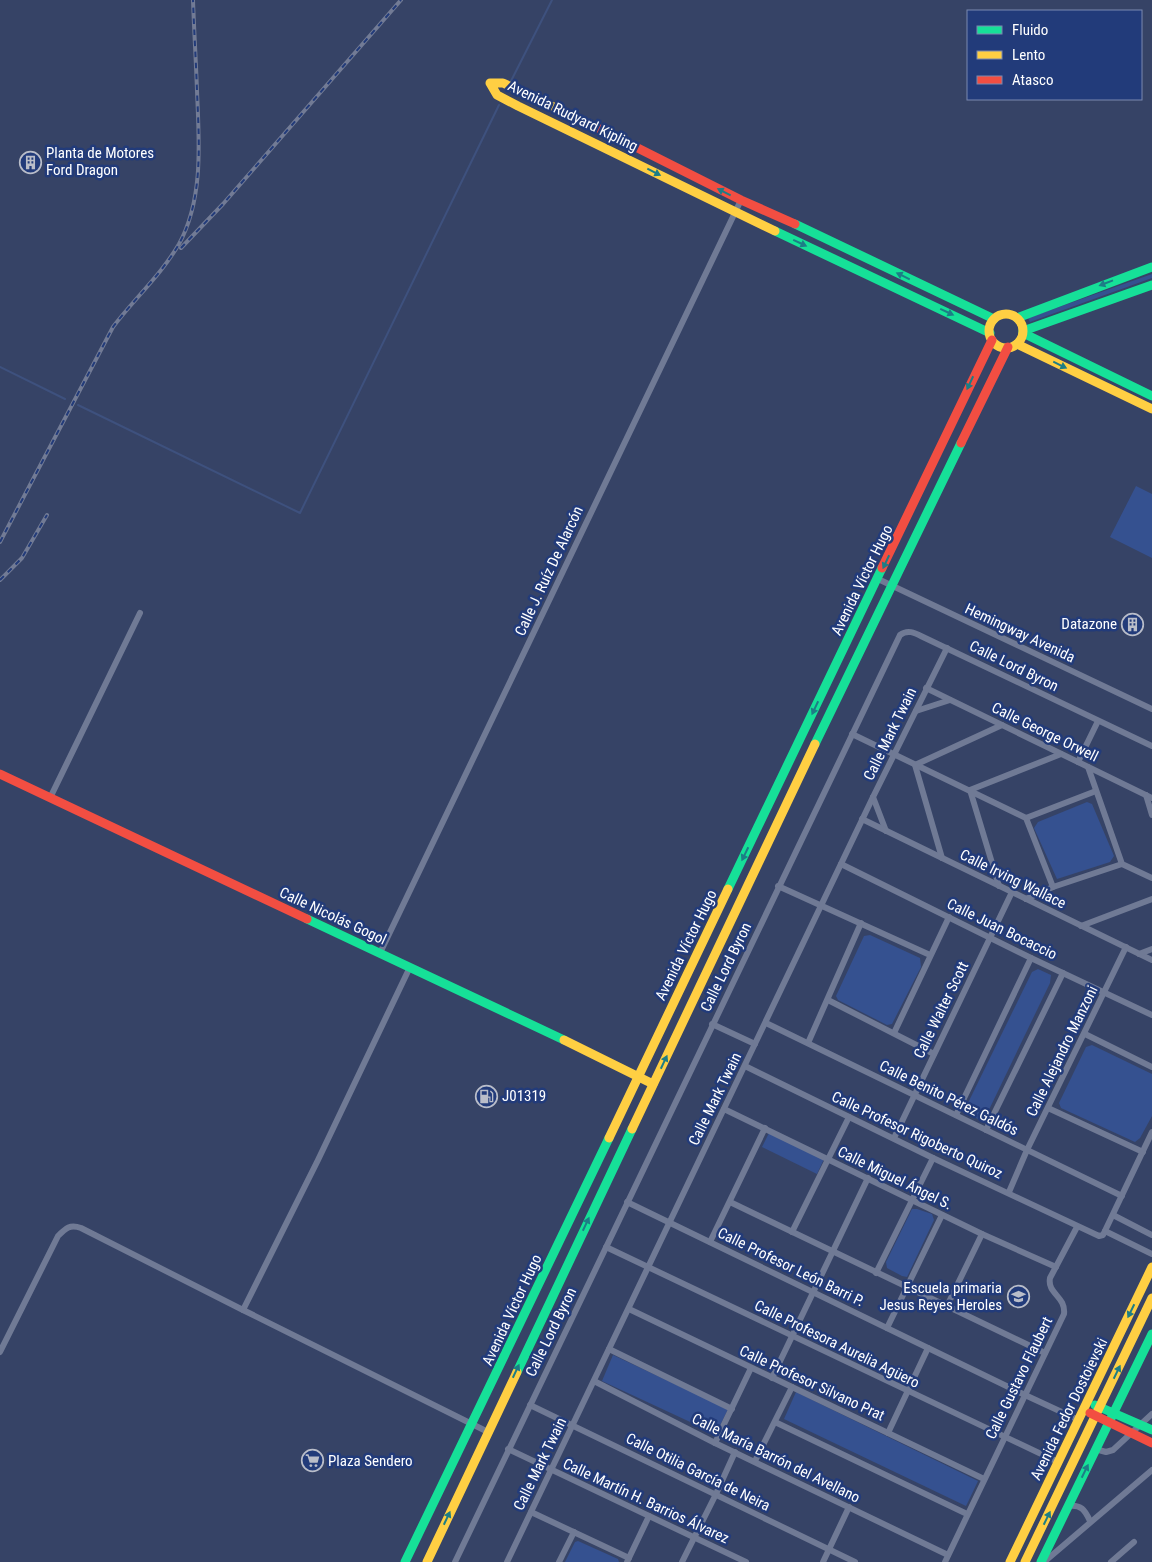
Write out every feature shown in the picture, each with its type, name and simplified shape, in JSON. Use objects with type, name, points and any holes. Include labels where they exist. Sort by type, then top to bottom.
[{"type":"street","name":"Avenida Rudyard Kipling","points":[[991,336],[518,106],[497,95],[490,83],[503,83],[741,200],[994,319]]},
{"type":"street","points":[[518,106],[524,94]]},
{"type":"street","name":"Calle J. Ruíz De Alarcón","points":[[380,953],[741,200]]},
{"type":"street","points":[[1017,318],[1152,267]]},
{"type":"street","points":[[1012,346],[1023,332],[1152,285]]},
{"type":"street","points":[[1152,396],[1023,332],[1020,321],[1017,318],[1007,314],[994,319],[990,328],[991,336],[999,346],[1012,346],[1152,409]]},
{"type":"street","name":"Avenida Víctor Hugo","points":[[406,1562],[878,579],[991,336]]},
{"type":"street","name":"Avenida Víctor Hugo","points":[[426,1562],[892,586],[1012,346]]},
{"type":"street","points":[[916,497],[932,504]]},
{"type":"street","name":"Hemingway Avenida","points":[[878,579],[1152,709]]},
{"type":"street","points":[[50,798],[140,613]]},
{"type":"street","name":"Calle Lord Byron","points":[[455,1562],[900,635],[903,632],[911,632],[948,648],[1152,746]]},
{"type":"street","name":"Calle Mark Twain","points":[[507,1562],[862,819],[926,688],[948,648]]},
{"type":"street","name":"Calle George Orwell","points":[[926,688],[1149,796]]},
{"type":"street","points":[[916,711],[950,700]]},
{"type":"street","points":[[1078,762],[1098,721]]},
{"type":"street","points":[[915,765],[1002,726]]},
{"type":"street","points":[[852,734],[1026,818],[1053,887]]},
{"type":"street","points":[[970,790],[1061,754]]},
{"type":"street","points":[[915,765],[942,858]]},
{"type":"street","points":[[1088,767],[1122,864]]},
{"type":"street","name":"Calle Nicolás Gogol","points":[[0,774],[653,1084]]},
{"type":"street","points":[[970,790],[999,886]]},
{"type":"street","points":[[1026,818],[1096,791]]},
{"type":"street","points":[[1149,796],[1152,815]]},
{"type":"street","points":[[873,797],[886,831]]},
{"type":"street","name":"Calle Irving Wallace","points":[[862,819],[1152,960]]},
{"type":"street","name":"Calle Juan Bocaccio","points":[[841,864],[1031,958],[1106,991],[1152,1015]]},
{"type":"street","points":[[1026,899],[1053,887],[1122,864],[1152,878]]},
{"type":"street","points":[[778,886],[930,955]]},
{"type":"street","name":"Calle Walter Scott","points":[[894,1138],[1012,892]]},
{"type":"street","points":[[1081,926],[1152,899]]},
{"type":"street","points":[[894,1033],[948,917]]},
{"type":"street","points":[[808,1043],[861,923]]},
{"type":"street","name":"Calle Alejandro Manzoni","points":[[1009,1192],[1126,948]]},
{"type":"street","points":[[1139,954],[1152,949]]},
{"type":"street","points":[[956,1115],[1031,958]]},
{"type":"street","points":[[243,1310],[318,1160],[410,967]]},
{"type":"street","points":[[986,1130],[1063,973]]},
{"type":"street","points":[[828,1000],[934,1054]]},
{"type":"street","name":"Calle Benito Pérez Galdós","points":[[766,1023],[1122,1196]]},
{"type":"street","points":[[712,1024],[755,1044]]},
{"type":"street","points":[[1085,1034],[1152,1067]]},
{"type":"street","name":"Calle Profesor Rigoberto Quiroz","points":[[745,1066],[933,1158],[1009,1192],[1077,1227]]},
{"type":"street","points":[[1048,1108],[1143,1152]]},
{"type":"street","name":"Calle Miguel Ángel S.","points":[[724,1109],[942,1215],[1056,1267]]},
{"type":"street","points":[[792,1232],[849,1117]]},
{"type":"street","points":[[710,1242],[765,1128]]},
{"type":"street","points":[[1077,1227],[1099,1236],[1102,1235],[1152,1132]]},
{"type":"street","points":[[876,1273],[933,1158]]},
{"type":"street","points":[[772,1378],[868,1178]]},
{"type":"street","name":"Calle Profesor León Barri P.","points":[[627,1202],[1079,1420]]},
{"type":"street","points":[[730,1202],[1045,1353]]},
{"type":"street","points":[[887,1328],[942,1215]]},
{"type":"street","points":[[1113,1215],[1152,1234]]},
{"type":"street","points":[[0,1352],[58,1236],[68,1226],[74,1226],[488,1432]]},
{"type":"street","name":"Calle Gustavo Flaubert","points":[[945,1562],[1064,1314],[1065,1307],[1063,1302],[1049,1284],[1077,1227]]},
{"type":"street","points":[[1105,1230],[1152,1254]]},
{"type":"street","points":[[947,1306],[982,1234]]},
{"type":"street","name":"Calle Profesora Aurelia Agüero","points":[[606,1247],[1058,1462]]},
{"type":"street","name":"Avenida Fedor Dostoievski","points":[[1010,1562],[1152,1267]]},
{"type":"street","name":"Avenida Fedor Dostoievski","points":[[1025,1562],[1152,1298]]},
{"type":"street","name":"Calle Profesor Silvano Prat","points":[[629,1309],[984,1479]]},
{"type":"street","points":[[1043,1562],[1113,1412],[1151,1339]]},
{"type":"street","points":[[888,1433],[928,1348]]},
{"type":"street","points":[[609,1349],[732,1409]]},
{"type":"street","points":[[715,1443],[751,1368]]},
{"type":"street","name":"Calle María Barrón del Avellano","points":[[594,1381],[715,1443],[948,1555]]},
{"type":"street","points":[[755,1461],[792,1387]]},
{"type":"street","name":"Calle Otilia García de Neira","points":[[530,1405],[855,1562]]},
{"type":"street","points":[[1085,1406],[1098,1411],[1113,1412],[1152,1430]]},
{"type":"street","points":[[1098,1411],[1109,1422],[1152,1444]]},
{"type":"street","points":[[1096,1449],[1106,1452],[1113,1450],[1152,1414]]},
{"type":"street","points":[[775,1422],[967,1514]]},
{"type":"street","name":"Calle Martín H. Barrios Álvarez","points":[[508,1449],[694,1537],[736,1560],[746,1562]]},
{"type":"street","points":[[682,1562],[735,1452]]},
{"type":"street","points":[[1043,1562],[1152,1470]]},
{"type":"street","points":[[1068,1506],[1081,1507],[1086,1511],[1090,1521]]},
{"type":"street","points":[[822,1562],[849,1507]]},
{"type":"street","points":[[531,1512],[628,1560],[650,1516]]},
{"type":"street","points":[[559,1562],[574,1532]]},
{"type":"street","points":[[1112,1562],[1134,1542]]},
{"type":"shaded area","points":[[1152,274],[1152,278],[1030,322],[1028,318]]},
{"type":"shaded area","points":[[1136,486],[1152,494],[1152,558],[1110,537]]},
{"type":"shaded area","points":[[1087,802],[1092,804],[1114,856],[1110,862],[1057,879],[1034,828],[1038,822]]},
{"type":"shaded area","points":[[870,935],[920,958],[921,967],[892,1024],[887,1025],[838,1000],[836,996],[864,936]]},
{"type":"shaded area","points":[[1038,969],[1051,975],[1050,983],[985,1118],[979,1120],[969,1113],[966,1107],[1032,972]]},
{"type":"shaded area","points":[[1092,1045],[1152,1074],[1152,1116],[1140,1138],[1135,1142],[1061,1108],[1059,1103],[1086,1047]]},
{"type":"shaded area","points":[[769,1133],[824,1159],[817,1174],[762,1147]]},
{"type":"shaded area","points":[[912,1209],[932,1214],[934,1220],[907,1277],[887,1268],[886,1262]]},
{"type":"shaded area","points":[[613,1355],[728,1409],[716,1434],[602,1381]]},
{"type":"shaded area","points":[[796,1392],[978,1481],[966,1506],[784,1419]]},
{"type":"shaded area","points":[[578,1541],[618,1559],[619,1562],[565,1562],[575,1542]]},
{"type":"waterway","points":[[511,81],[552,0]]},
{"type":"waterway","points":[[78,405],[300,513],[499,105]]},
{"type":"waterway","points":[[0,367],[65,399]]},
{"type":"railway","points":[[0,542],[113,327],[156,277],[179,244],[187,226],[193,208],[196,189],[199,149],[193,0]]},
{"type":"railway","points":[[181,248],[223,204],[401,0]]},
{"type":"railway","points":[[0,580],[22,558],[47,515]]},
{"type":"traffic: fast","points":[[795,224],[994,319]]},
{"type":"traffic: fast","points":[[775,231],[990,333]]},
{"type":"traffic: fast","points":[[1017,318],[1152,267]]},
{"type":"traffic: fast","points":[[1023,331],[1152,285]]},
{"type":"traffic: fast","points":[[1023,333],[1152,396]]},
{"type":"traffic: fast","points":[[815,744],[961,443]]},
{"type":"traffic: fast","points":[[728,889],[882,568]]},
{"type":"traffic: fast","points":[[307,919],[564,1040]]},
{"type":"traffic: fast","points":[[517,1372],[632,1129]]},
{"type":"traffic: fast","points":[[405,1562],[609,1138]]},
{"type":"traffic: fast","points":[[1041,1562],[1152,1334]]},
{"type":"traffic: fast","points":[[1095,1405],[1152,1430]]},
{"type":"traffic: slow","points":[[592,125],[503,83],[490,83],[497,95],[518,106],[775,231]]},
{"type":"traffic: slow","points":[[1006,314],[1018,319],[1023,331],[1018,343],[1006,348],[994,343],[989,331],[994,319],[1006,314]]},
{"type":"traffic: slow","points":[[1017,344],[1152,409]]},
{"type":"traffic: slow","points":[[632,1129],[815,744]]},
{"type":"traffic: slow","points":[[609,1138],[728,889]]},
{"type":"traffic: slow","points":[[564,1040],[653,1084]]},
{"type":"traffic: slow","points":[[1010,1562],[1152,1267]]},
{"type":"traffic: slow","points":[[1025,1562],[1152,1298]]},
{"type":"traffic: slow","points":[[427,1562],[517,1372]]},
{"type":"traffic: jam","points":[[592,125],[741,200],[795,224]]},
{"type":"traffic: jam","points":[[882,568],[992,340]]},
{"type":"traffic: jam","points":[[961,443],[1008,347]]},
{"type":"traffic: jam","points":[[0,774],[307,919]]},
{"type":"traffic: jam","points":[[1090,1413],[1152,1443]]},
{"type":"place","name":"Planta de Motores Ford Dragon","points":[[30,162]]},
{"type":"place","name":"Datazone","points":[[1133,624]]},
{"type":"place","name":"J01319","points":[[486,1096]]},
{"type":"place","name":"Escuela primaria Jesus Reyes Heroles","points":[[1018,1297]]},
{"type":"place","name":"Plaza Sendero","points":[[312,1461]]}]
